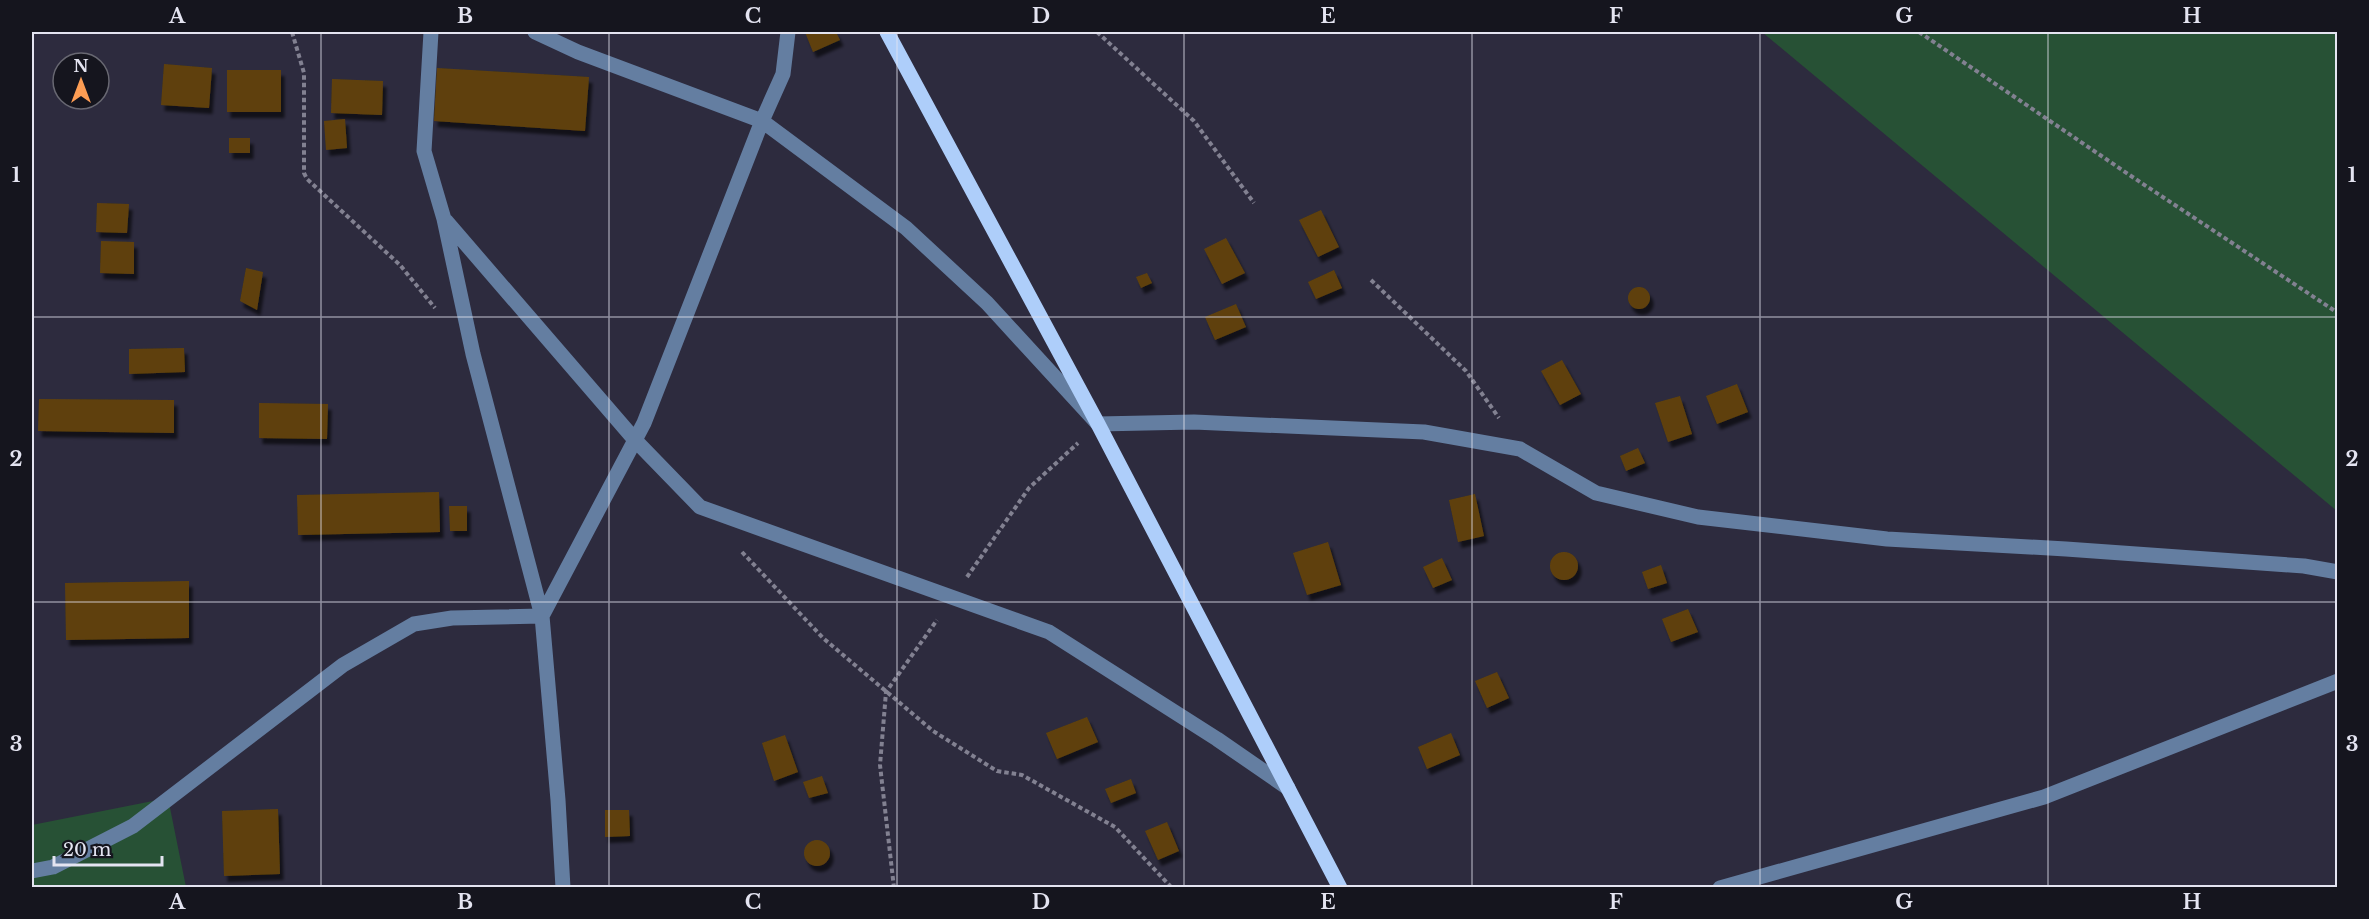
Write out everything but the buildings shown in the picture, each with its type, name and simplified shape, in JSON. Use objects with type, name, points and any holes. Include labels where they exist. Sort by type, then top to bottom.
[{"type":"main road","points":[[887,32],[1098,424],[1340,888]]},
{"type":"street","points":[[431,32],[424,151],[444,219],[473,354],[542,616],[558,800],[562,888]]},
{"type":"street","points":[[535,32],[578,52],[762,121],[906,228],[987,303],[1098,424],[1194,422],[1424,432],[1520,448],[1596,493],[1698,517],[1887,539],[2304,566],[2337,572]]},
{"type":"street","points":[[542,616],[644,423],[762,121],[783,74],[788,32]]},
{"type":"street","points":[[444,219],[634,440],[700,507],[1049,632],[1217,739],[1288,788]]},
{"type":"street","points":[[32,871],[53,867],[133,826],[343,665],[414,624],[452,618],[542,616]]},
{"type":"street","points":[[1720,888],[2044,797],[2337,681]]},
{"type":"path","points":[[292,32],[304,73],[304,173],[307,179],[400,265],[436,309]]},
{"type":"path","points":[[1097,32],[1194,121],[1254,202]]},
{"type":"path","points":[[1919,32],[2337,313]]},
{"type":"path","points":[[1371,280],[1466,371],[1520,448]]},
{"type":"path","points":[[894,888],[880,765],[886,692],[1029,488],[1098,424]]},
{"type":"path","points":[[741,551],[823,638],[933,731],[997,771],[1022,775],[1115,827],[1172,888]]},
{"type":"green space","points":[[1762,32],[2337,32],[2337,511]]},
{"type":"green space","points":[[168,798],[186,887],[32,888],[32,825]]}]
